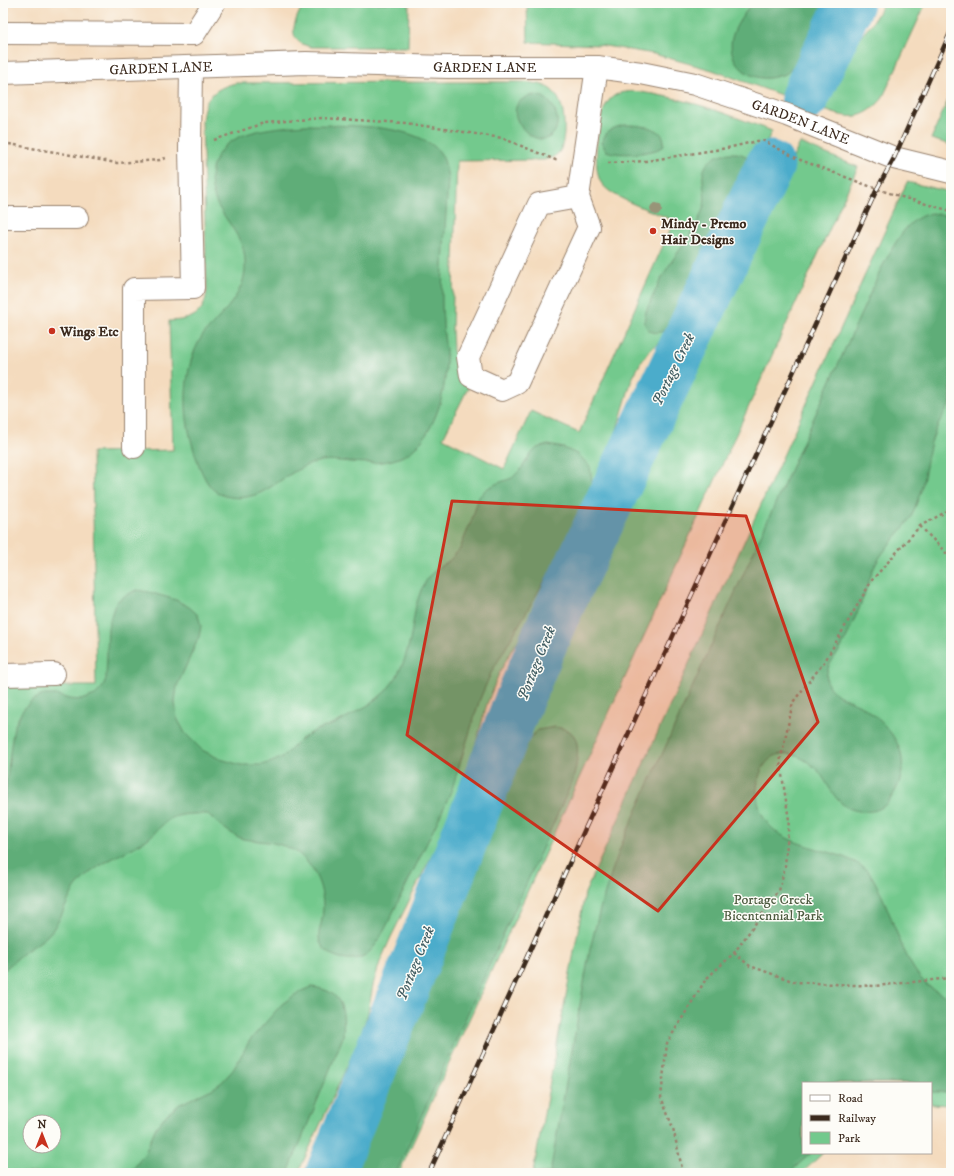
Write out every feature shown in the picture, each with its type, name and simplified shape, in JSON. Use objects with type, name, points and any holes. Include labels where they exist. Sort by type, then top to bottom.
[{"type":"street","points":[[3,33],[194,34],[214,3]]},
{"type":"street","name":"GARDEN LANE","points":[[3,73],[306,63],[447,67],[597,67],[641,73],[695,84],[787,115],[894,158],[951,172]]},
{"type":"street","points":[[134,447],[134,289],[193,288],[190,149],[191,67]]},
{"type":"street","points":[[578,197],[539,204],[468,358],[471,376],[502,390],[517,383],[589,228],[578,197],[597,67]]},
{"type":"street","points":[[3,218],[77,218]]},
{"type":"street","points":[[3,675],[54,674]]},
{"type":"path","points":[[3,143],[117,163],[160,160],[264,123],[322,118],[405,123],[502,138],[567,165],[646,161],[727,148],[762,140],[798,159],[877,189],[951,211]]},
{"type":"path","points":[[683,1173],[673,1128],[661,1097],[667,1043],[706,979],[734,953],[779,891],[785,866],[789,820],[780,762],[793,702],[824,661],[872,580],[920,526],[951,509]]},
{"type":"path","points":[[920,526],[951,558]]},
{"type":"path","points":[[734,953],[750,966],[795,982],[874,986],[951,978]]},
{"type":"highlighted area","points":[[452,501],[746,516],[818,722],[658,911],[407,735]]},
{"type":"green space","points":[[304,3],[409,3],[408,47],[312,47],[303,44],[297,40],[294,35],[294,30],[297,16]]},
{"type":"green space","points":[[527,3],[842,3],[792,99],[712,70],[654,54],[599,45],[528,42]]},
{"type":"green space","points":[[752,3],[824,3],[810,41],[794,67],[785,74],[769,78],[760,78],[751,75],[744,70],[733,57],[731,48],[733,33],[740,19]]},
{"type":"green space","points":[[884,3],[926,3],[882,99],[866,113],[858,116],[833,113],[813,106],[830,74],[872,23]]},
{"type":"green space","points":[[525,82],[545,86],[556,94],[562,107],[564,134],[561,149],[554,157],[544,160],[457,161],[452,329],[453,351],[468,388],[443,438],[504,469],[531,411],[579,433],[674,221],[625,200],[608,190],[602,184],[597,167],[597,143],[604,108],[610,100],[616,95],[629,91],[653,94],[698,105],[772,131],[721,233],[687,306],[676,325],[668,335],[649,351],[632,379],[616,433],[608,476],[598,501],[540,610],[512,649],[498,676],[487,704],[464,785],[452,815],[380,962],[373,985],[368,1013],[359,1040],[298,1173],[3,1173],[3,686],[96,686],[92,452],[173,450],[169,321],[184,319],[196,315],[203,306],[207,291],[202,120],[203,111],[209,98],[216,91],[236,83]]},
{"type":"green space","points":[[951,93],[951,145],[931,139]]},
{"type":"green space","points":[[535,95],[544,97],[550,103],[557,117],[554,132],[551,136],[543,139],[534,137],[526,132],[519,124],[516,115],[516,107],[522,99]]},
{"type":"green space","points":[[305,125],[375,127],[394,130],[411,134],[426,141],[438,150],[442,156],[448,178],[442,294],[443,329],[446,351],[446,370],[443,390],[439,408],[431,426],[424,438],[408,454],[376,463],[329,460],[309,464],[256,495],[234,498],[220,494],[214,490],[202,474],[190,437],[186,408],[189,371],[196,348],[204,334],[231,303],[240,288],[245,271],[242,246],[214,197],[211,184],[211,174],[217,156],[226,146],[237,138],[263,130]]},
{"type":"green space","points":[[624,125],[644,126],[657,131],[662,135],[664,140],[663,147],[635,154],[612,153],[606,151],[602,143],[607,133],[616,127]]},
{"type":"green space","points":[[800,143],[858,167],[399,1173],[343,1173],[426,972],[533,699]]},
{"type":"green space","points":[[738,153],[749,160],[747,174],[677,316],[665,330],[656,333],[653,332],[645,325],[646,311],[665,272],[697,224],[703,209],[705,198],[703,180],[704,169],[709,161],[715,157]]},
{"type":"green space","name":"Portage Creek Bicentennial Park","points":[[907,182],[951,192],[951,1105],[932,1104],[932,1082],[802,1082],[802,1154],[822,1154],[802,1173],[533,1173],[585,893]]},
{"type":"green space","name":"Portage Creek Bicentennial Park","points":[[932,213],[951,216],[951,403],[932,438],[921,489],[912,515],[876,564],[850,630],[841,648],[832,660],[827,675],[827,683],[832,691],[865,708],[878,718],[890,732],[901,753],[901,777],[894,793],[885,805],[875,810],[858,811],[845,806],[833,794],[819,772],[808,762],[802,758],[788,754],[781,754],[769,760],[763,767],[759,776],[757,795],[762,814],[771,827],[784,837],[800,844],[850,860],[864,868],[872,877],[887,907],[906,955],[912,966],[927,985],[951,998],[951,1092],[932,1092],[932,1082],[802,1082],[802,1154],[810,1154],[789,1173],[550,1173],[590,949],[600,909],[622,843],[882,267],[893,246],[908,226],[921,216]]},
{"type":"green space","points":[[548,445],[564,448],[579,455],[590,467],[592,481],[590,494],[566,544],[491,673],[480,699],[452,789],[385,929],[370,952],[355,959],[348,959],[334,956],[323,948],[319,936],[323,901],[319,883],[311,867],[298,853],[279,844],[243,839],[224,828],[208,814],[190,814],[176,816],[168,820],[146,840],[109,860],[91,872],[76,887],[53,930],[3,971],[3,811],[14,727],[22,711],[31,701],[43,695],[56,695],[69,699],[81,700],[95,695],[102,688],[106,679],[108,628],[116,602],[137,590],[176,600],[189,607],[198,615],[201,626],[199,637],[177,686],[175,702],[177,718],[185,733],[202,750],[220,759],[241,765],[261,765],[272,762],[283,757],[301,739],[316,730],[334,724],[351,715],[370,704],[385,692],[396,678],[404,661],[410,641],[416,605],[421,590],[429,576],[450,560],[460,549],[479,497],[486,489],[512,478],[522,468],[529,456],[537,448]]},
{"type":"green space","points":[[555,727],[567,730],[576,739],[578,752],[573,780],[396,1173],[350,1173],[516,763],[527,741],[538,730]]},
{"type":"green space","points":[[311,987],[330,992],[340,1003],[344,1027],[343,1037],[288,1173],[130,1173],[145,1153],[156,1127],[166,1115],[180,1104],[212,1089],[222,1082],[233,1070],[250,1040],[282,1004],[299,992]]},
{"type":"waterway","name":"Portage Creek","points":[[805,97],[850,3]]},
{"type":"waterway","name":"Portage Creek","points":[[330,1173],[418,956],[518,702],[553,620],[770,165]]},
{"type":"railway","points":[[429,1173],[877,189],[894,158],[951,31]]},
{"type":"place","name":"Mindy - Premo Hair Designs","points":[[653,231]]},
{"type":"place","name":"Wings Etc","points":[[52,331]]}]
